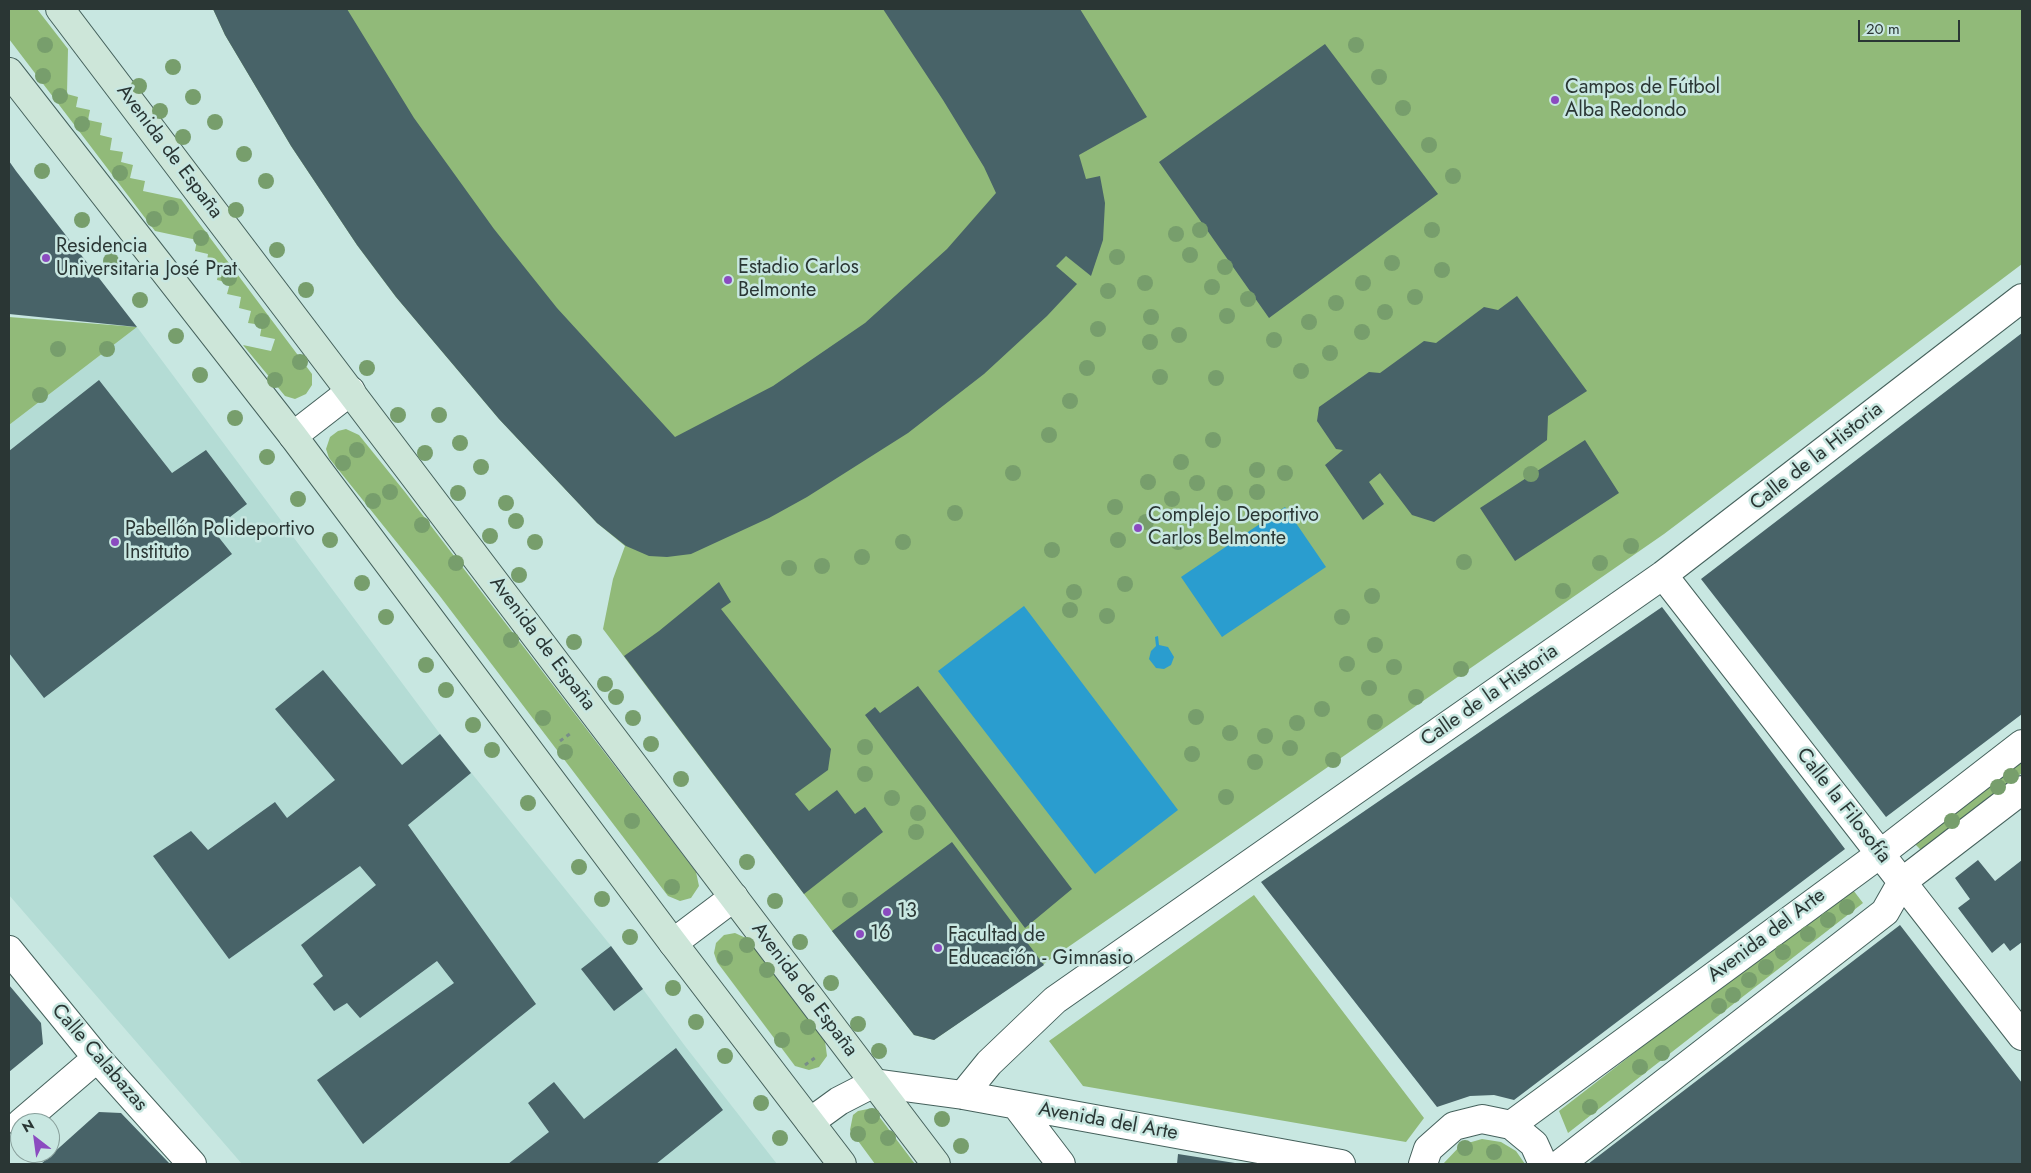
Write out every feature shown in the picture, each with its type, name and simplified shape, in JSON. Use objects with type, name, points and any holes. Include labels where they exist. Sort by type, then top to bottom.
[{"type":"main road","name":"Avenida de España","points":[[60,9],[936,1164]]},
{"type":"main road","points":[[9,72],[293,436],[673,943],[842,1164]]},
{"type":"street","name":"Calle de la Historia","points":[[963,1095],[989,1063],[1054,1000],[1663,575],[2022,298]]},
{"type":"street","points":[[293,436],[350,391]]},
{"type":"street","name":"Calle la Filosofía","points":[[1663,575],[2022,1036]]},
{"type":"street","name":"Avenida del Arte","points":[[1511,1126],[1880,854],[2022,744]]},
{"type":"street","points":[[1560,1164],[1885,912],[1902,882],[2022,790]]},
{"type":"street","points":[[673,943],[734,897]]},
{"type":"street","name":"Calle Calabazas","points":[[9,950],[97,1058],[192,1164]]},
{"type":"street","points":[[32,1113],[97,1058]]},
{"type":"street","points":[[810,1122],[839,1101],[874,1083]]},
{"type":"street","name":"Avenida del Arte","points":[[874,1083],[1016,1104],[1341,1164]]},
{"type":"street","points":[[1016,1104],[1061,1164]]},
{"type":"street","points":[[1423,1164],[1428,1149],[1454,1126],[1482,1119],[1511,1126],[1534,1144],[1543,1164]]},
{"type":"shaded area","points":[[137,327],[440,734],[611,946],[685,1046],[777,1164],[242,1164],[9,895],[9,425]]},
{"type":"green space","points":[[9,9],[37,9],[68,49],[67,94],[78,97],[76,107],[90,110],[88,120],[102,123],[100,135],[112,138],[110,150],[123,152],[121,162],[133,165],[130,178],[145,181],[143,191],[181,199],[312,374],[312,385],[306,394],[295,399],[285,396],[243,345],[271,351],[275,339],[260,336],[262,325],[248,323],[251,311],[239,308],[241,297],[227,294],[230,283],[217,280],[219,269],[206,267],[208,254],[195,251],[197,240],[155,231],[9,39]]},
{"type":"green space","name":"Complejo Deportivo Carlos Belmonte","points":[[213,9],[2022,9],[2022,264],[1664,534],[934,1040],[914,1035],[832,931],[603,629],[613,579],[625,546],[597,523],[499,419],[396,297],[357,245],[291,146],[225,35]]},
{"type":"green space","points":[[9,317],[137,327],[9,425]]},
{"type":"green space","points":[[346,429],[359,435],[405,492],[696,872],[699,886],[691,898],[680,901],[668,896],[439,595],[329,458],[326,449],[330,437],[338,431]]},
{"type":"green space","points":[[2022,761],[2022,773],[1921,850],[1914,843]]},
{"type":"green space","points":[[1850,886],[1863,903],[1568,1133],[1559,1111]]},
{"type":"green space","points":[[1254,895],[1424,1118],[1406,1142],[1083,1086],[1049,1041]]},
{"type":"green space","points":[[735,933],[748,939],[825,1041],[827,1056],[819,1067],[809,1070],[795,1066],[717,962],[714,953],[716,943],[724,935]]},
{"type":"green space","points":[[868,1109],[875,1112],[881,1119],[915,1164],[875,1164],[850,1130],[853,1115],[858,1111]]},
{"type":"green space","points":[[1482,1139],[1501,1142],[1516,1151],[1525,1164],[1443,1164],[1461,1145]]},
{"type":"water","points":[[1285,507],[1326,567],[1222,637],[1181,577]]},
{"type":"water","points":[[1024,606],[1178,810],[1095,874],[938,671]]},
{"type":"water","points":[[1158,636],[1159,645],[1168,647],[1174,657],[1171,665],[1164,669],[1156,668],[1149,659],[1151,651],[1156,646],[1155,637]]},
{"type":"building","points":[[213,9],[347,9],[414,118],[494,229],[557,308],[675,437],[773,386],[865,323],[947,249],[996,193],[984,167],[943,100],[883,9],[1080,9],[1147,117],[1079,155],[1086,179],[1100,176],[1105,203],[1103,240],[1091,276],[1066,256],[1056,266],[1077,284],[1047,316],[984,374],[908,433],[807,497],[769,518],[691,554],[667,557],[649,556],[626,546],[597,523],[499,419],[396,297],[357,245],[291,146],[225,35]]},
{"type":"building","points":[[1325,44],[1438,194],[1269,318],[1159,162]]},
{"type":"building","name":"Residencia Universitaria José Prat","points":[[9,161],[16,171],[137,327],[9,314]]},
{"type":"building","points":[[1517,296],[1587,391],[1548,416],[1547,440],[1434,522],[1412,515],[1380,473],[1369,482],[1384,504],[1363,520],[1325,465],[1343,450],[1336,449],[1317,421],[1319,407],[1369,372],[1380,373],[1424,341],[1436,343],[1484,307],[1498,310]]},
{"type":"building","points":[[2022,333],[2022,714],[1886,817],[1701,579]]},
{"type":"building","name":"Pabellón Polideportivo Instituto","points":[[99,380],[172,473],[206,450],[247,504],[213,530],[232,554],[44,698],[9,653],[9,451]]},
{"type":"building","points":[[1585,440],[1619,493],[1515,561],[1480,508]]},
{"type":"building","points":[[719,582],[731,602],[721,609],[831,749],[828,770],[795,794],[809,811],[837,790],[855,814],[865,807],[883,832],[804,894],[624,656],[659,631]]},
{"type":"building","points":[[1662,607],[1845,849],[1514,1100],[1494,1095],[1470,1096],[1437,1107],[1261,882]]},
{"type":"building","points":[[323,670],[402,765],[440,734],[471,773],[408,825],[536,1004],[363,1144],[317,1080],[454,983],[437,961],[360,1018],[347,1003],[334,1011],[313,984],[323,976],[301,945],[376,885],[360,866],[229,959],[153,856],[191,831],[208,850],[275,802],[287,818],[335,780],[275,709]]},
{"type":"building","points":[[918,686],[1072,889],[1025,928],[865,715],[875,707],[880,713]]},
{"type":"building","name":"Facultad de Educación - Gimnasio","points":[[952,842],[1044,965],[934,1040],[914,1035],[832,931]]},
{"type":"building","points":[[1978,860],[1995,881],[2022,860],[2022,942],[2010,951],[2004,943],[1992,953],[1958,908],[1970,899],[1955,878]]},
{"type":"building","points":[[1900,925],[2022,1083],[2022,1164],[1588,1164]]},
{"type":"building","points":[[611,946],[643,989],[614,1011],[581,969]]},
{"type":"building","points":[[9,985],[41,1023],[43,1044],[9,1072]]},
{"type":"building","points":[[676,1048],[723,1110],[656,1164],[508,1164],[549,1132],[528,1103],[554,1082],[584,1119]]},
{"type":"building","points":[[99,1112],[121,1113],[170,1164],[41,1164],[60,1163],[60,1147]]},
{"type":"building","points":[[1178,1154],[1235,1163],[1235,1164],[1177,1164]]},
{"type":"place","name":"Campos de Fútbol Alba Redondo","points":[[1555,100]]},
{"type":"place","name":"Residencia Universitaria José Prat","points":[[46,258]]},
{"type":"place","name":"Estadio Carlos Belmonte","points":[[728,280]]},
{"type":"place","name":"Complejo Deportivo Carlos Belmonte","points":[[1138,528]]},
{"type":"place","name":"Pabellón Polideportivo Instituto","points":[[115,542]]},
{"type":"place","name":"13","points":[[887,912]]},
{"type":"place","name":"16","points":[[860,934]]},
{"type":"place","name":"Facultad de Educación - Gimnasio","points":[[938,948]]}]
